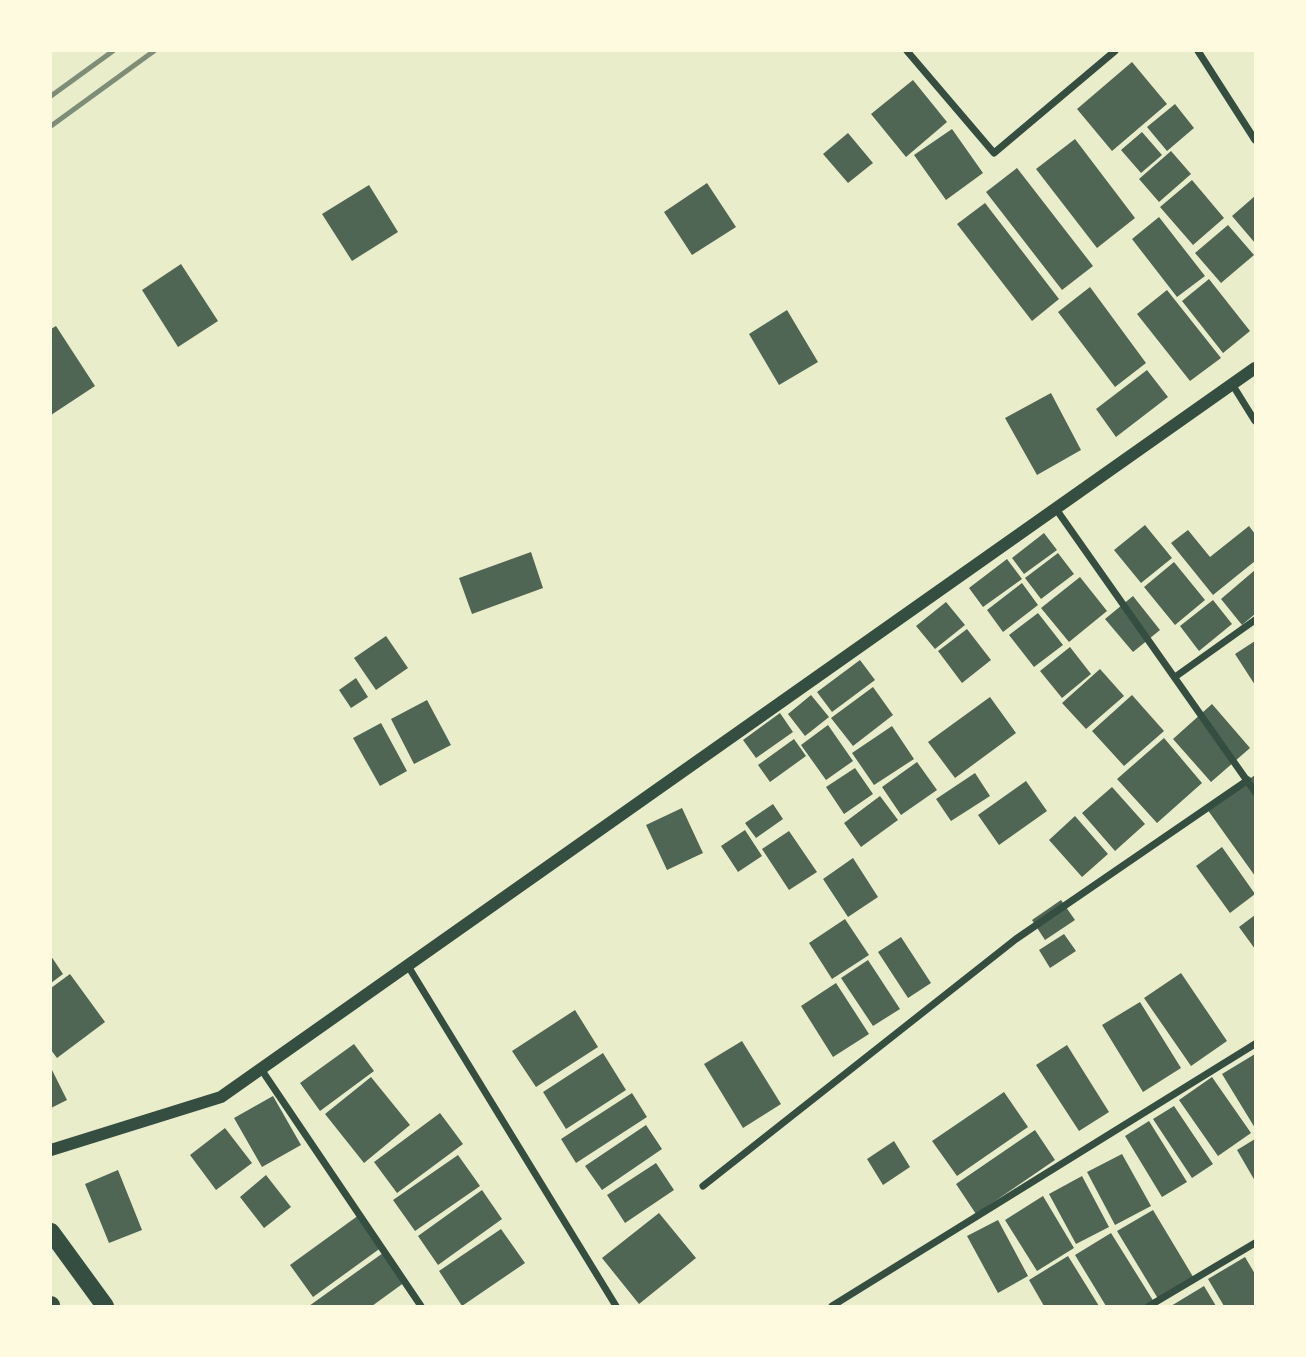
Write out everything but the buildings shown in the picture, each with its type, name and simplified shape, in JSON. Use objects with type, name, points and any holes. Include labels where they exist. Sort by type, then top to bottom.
[{"type":"main road","points":[[51,1232],[105,1306]]},
{"type":"street","points":[[907,51],[994,153],[1115,51]]},
{"type":"street","points":[[1198,51],[1255,140]]},
{"type":"street","points":[[51,1150],[221,1097],[1255,368]]},
{"type":"street","points":[[1233,384],[1255,421]]},
{"type":"street","points":[[1056,509],[1255,792]]},
{"type":"street","points":[[1175,677],[1255,620]]},
{"type":"street","points":[[703,1186],[1016,939],[1248,780]]},
{"type":"street","points":[[408,966],[616,1306]]},
{"type":"street","points":[[832,1306],[1255,1044]]},
{"type":"street","points":[[261,1069],[421,1306]]},
{"type":"street","points":[[1149,1306],[1255,1243]]},
{"type":"railway","points":[[51,96],[113,51]]},
{"type":"railway","points":[[51,126],[154,51]]}]
